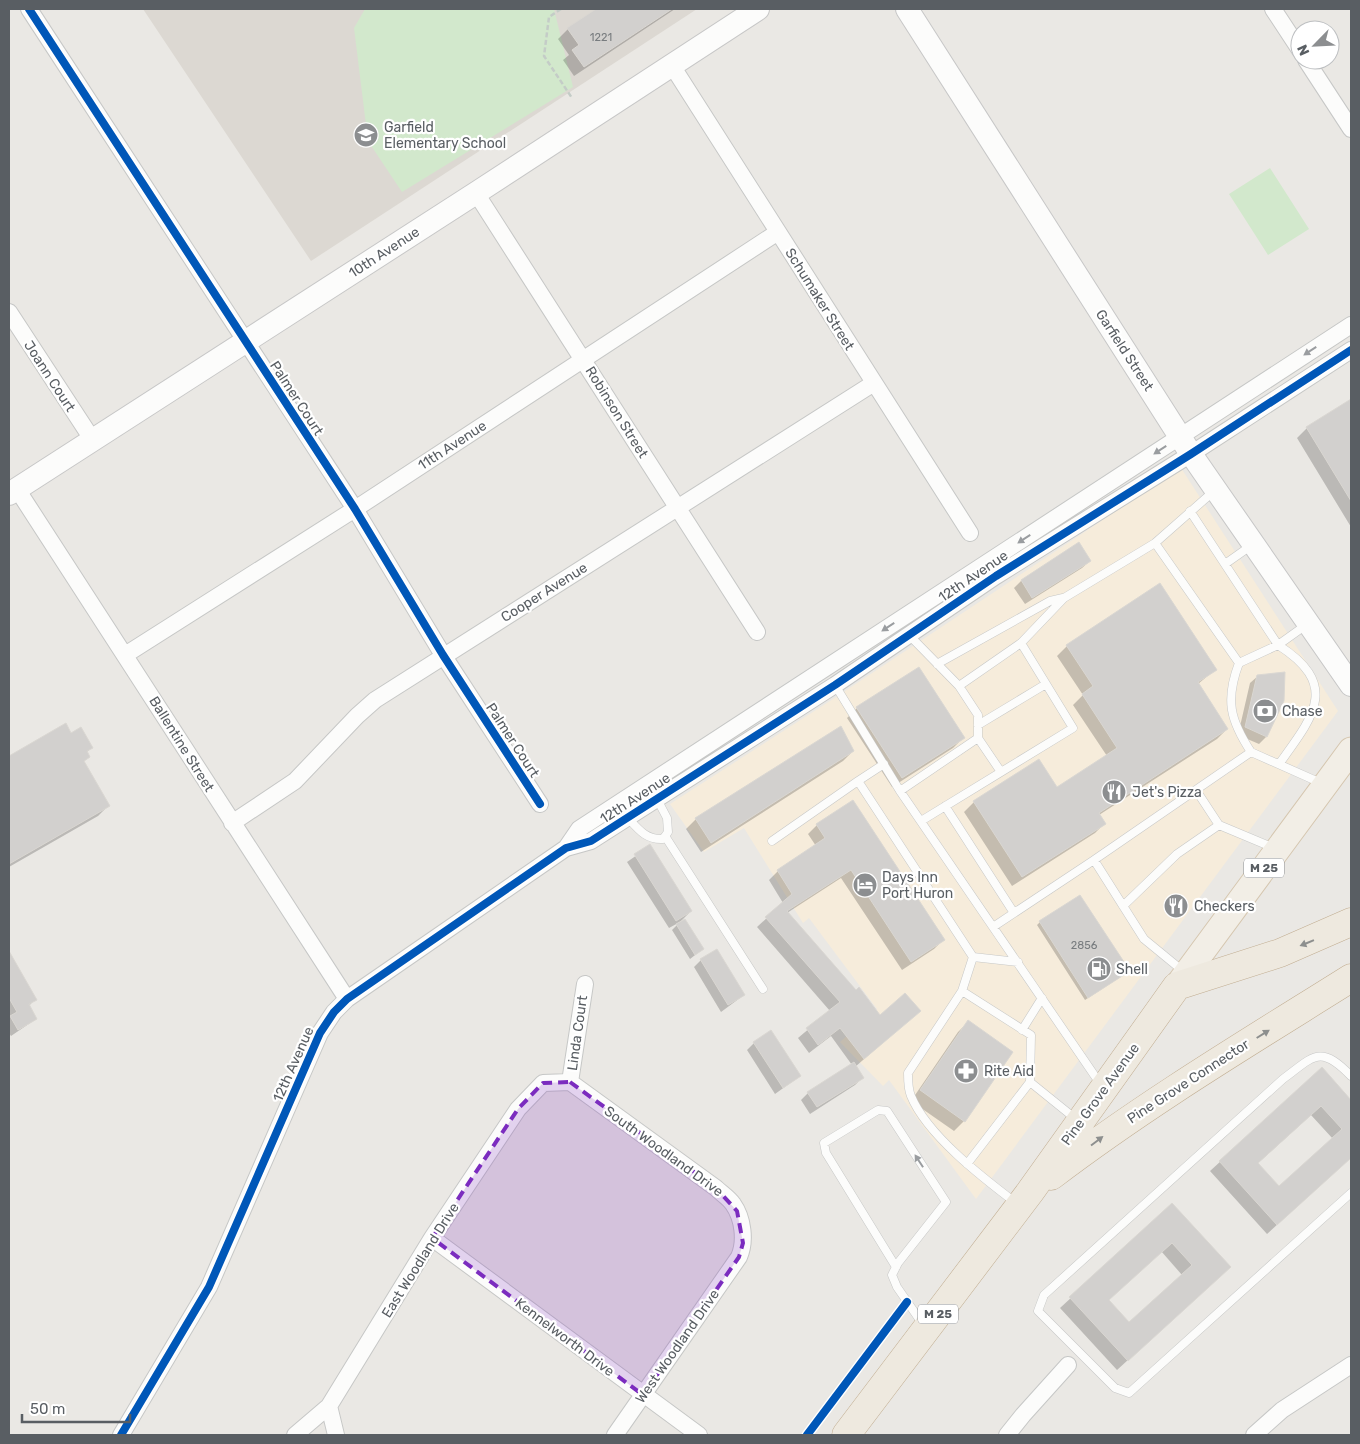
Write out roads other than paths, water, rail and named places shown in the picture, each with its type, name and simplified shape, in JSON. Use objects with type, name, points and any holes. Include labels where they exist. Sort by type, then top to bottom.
[{"type":"highway","points":[[1182,980],[1280,953],[1351,922]]},
{"type":"highway","name":"Pine Grove Connector","points":[[1025,1199],[1104,1136],[1164,1095],[1351,978]]},
{"type":"highway","name":"Pine Grove Avenue","points":[[846,1435],[1025,1199],[1182,980]]},
{"type":"main road","name":"Pine Grove Avenue","points":[[1182,980],[1351,750]]},
{"type":"street","name":"Palmer Court","points":[[28,9],[246,341],[354,509],[443,656],[540,804]]},
{"type":"street","name":"10th Avenue","points":[[13,492],[758,9]]},
{"type":"street","name":"Garfield Street","points":[[907,9],[1186,445],[1351,685]]},
{"type":"street","points":[[1273,9],[1290,35]]},
{"type":"street","name":"Schumaker Street","points":[[671,64],[970,533]]},
{"type":"street","points":[[1313,70],[1351,129]]},
{"type":"street","name":"Robinson Street","points":[[476,193],[757,632]]},
{"type":"street","name":"11th Avenue","points":[[125,655],[354,509],[778,232]]},
{"type":"street","name":"Joann Court","points":[[9,312],[92,439]]},
{"type":"street","name":"12th Avenue","points":[[121,1435],[209,1287],[320,1033],[334,1012],[347,999],[566,848],[591,841],[835,685],[1186,445],[1351,325]]},
{"type":"street","name":"12th Avenue","points":[[566,848],[579,829],[1186,445],[1351,350]]},
{"type":"street","name":"Cooper Avenue","points":[[232,823],[295,781],[357,716],[375,700],[432,666],[443,656],[874,383]]},
{"type":"street","name":"Ballentine Street","points":[[13,492],[125,655],[347,999]]},
{"type":"street","name":"Linda Court","points":[[570,1082],[585,984]]},
{"type":"street","name":"East Woodland Drive","points":[[295,1435],[329,1406],[432,1238],[518,1109],[543,1083],[570,1082]]},
{"type":"street","name":"South Woodland Drive","points":[[570,1082],[732,1202],[741,1222],[743,1243],[739,1257]]},
{"type":"street","name":"Kennelworth Drive","points":[[432,1238],[698,1435]]},
{"type":"street","name":"West Woodland Drive","points":[[615,1435],[739,1257]]},
{"type":"street","points":[[1254,1435],[1282,1410],[1351,1364]]},
{"type":"street","points":[[1007,1435],[1068,1366]]},
{"type":"street","points":[[329,1406],[336,1435]]},
{"type":"lane","points":[[958,686],[1021,643],[1064,598],[1155,543],[1216,490]]},
{"type":"lane","points":[[1190,511],[1278,645],[1298,658],[1310,673],[1317,693],[1315,709],[1301,734],[1279,764]]},
{"type":"lane","points":[[1155,543],[1239,663]]},
{"type":"lane","points":[[1225,564],[1254,544]]},
{"type":"lane","points":[[937,664],[1050,601],[1064,598]]},
{"type":"lane","points":[[1309,623],[1278,645],[1239,663],[1232,682],[1229,700],[1234,722],[1251,752],[1325,785]]},
{"type":"lane","points":[[909,635],[958,686],[978,715],[978,738],[1001,772]]},
{"type":"lane","points":[[921,821],[1073,728],[1021,643]]},
{"type":"lane","points":[[978,725],[1046,684]]},
{"type":"lane","points":[[835,685],[900,790],[1104,1089]]},
{"type":"lane","points":[[900,790],[978,738]]},
{"type":"lane","points":[[993,927],[1251,752]]},
{"type":"lane","points":[[772,841],[884,764]]},
{"type":"lane","points":[[858,781],[974,957]]},
{"type":"lane","points":[[1196,790],[1219,825],[1278,849]]},
{"type":"lane","points":[[628,818],[642,834],[653,839],[663,839],[668,832],[667,818],[657,799]]},
{"type":"lane","points":[[945,806],[1014,913]]},
{"type":"lane","points":[[1123,906],[1177,854],[1219,825]]},
{"type":"lane","points":[[665,836],[763,989]]},
{"type":"lane","points":[[1094,860],[1144,939],[1182,980]]},
{"type":"lane","points":[[974,957],[1018,962]]},
{"type":"lane","points":[[974,957],[962,991],[908,1073],[910,1095],[932,1128],[967,1164],[1025,1199]]},
{"type":"lane","points":[[962,991],[1031,1036],[1030,1082],[967,1164]]},
{"type":"lane","points":[[1022,1030],[1042,998]]},
{"type":"lane","points":[[1351,1076],[1337,1061],[1320,1055],[1310,1058],[1283,1079],[1044,1295],[1038,1311],[1114,1388],[1130,1392],[1351,1193]]},
{"type":"lane","points":[[1030,1082],[1080,1122]]},
{"type":"lane","points":[[896,1267],[826,1153],[824,1142],[878,1110],[887,1110],[946,1202],[896,1267],[892,1275],[897,1287],[926,1329]]},
{"type":"place","name":"Garfield Elementary School","points":[[366,135]]},
{"type":"place","name":"Chase","points":[[1265,711]]},
{"type":"place","name":"Jet's Pizza","points":[[1114,792]]},
{"type":"place","name":"Days Inn Port Huron","points":[[865,885]]},
{"type":"place","name":"Checkers","points":[[1176,906]]},
{"type":"place","name":"Shell","points":[[1099,969]]},
{"type":"place","name":"Rite Aid","points":[[966,1071]]}]
